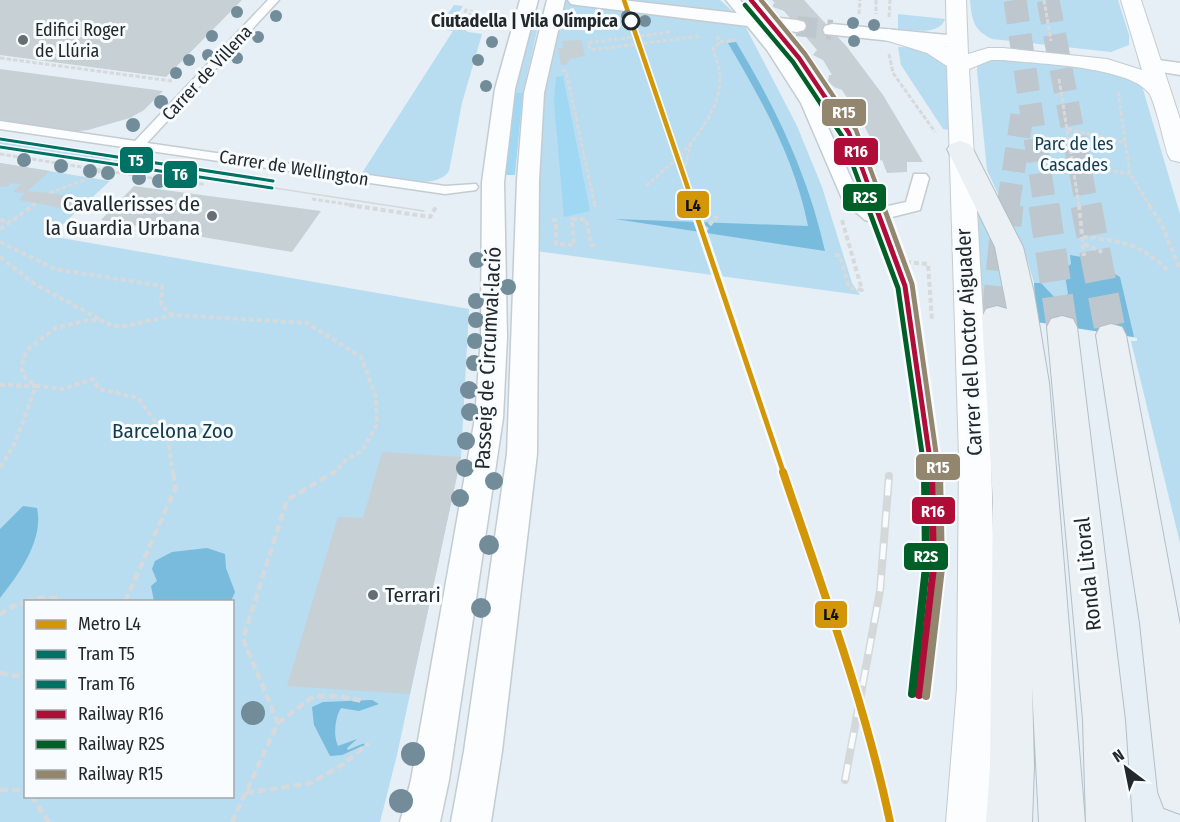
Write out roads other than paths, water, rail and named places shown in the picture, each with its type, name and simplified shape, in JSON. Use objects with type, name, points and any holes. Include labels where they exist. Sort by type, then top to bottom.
[{"type":"highway","points":[[950,144],[1009,247],[1019,293],[1033,383],[1062,822]]},
{"type":"highway","points":[[997,317],[1011,502],[1012,765],[1009,822]]},
{"type":"highway","name":"Ronda Litoral","points":[[1062,327],[1104,720],[1109,822]]},
{"type":"highway","points":[[1112,335],[1169,687],[1180,792]]},
{"type":"highway","points":[[1135,475],[1162,557],[1180,622]]},
{"type":"main road","name":"Carrer del Doctor Aiguader","points":[[956,0],[958,53],[950,144],[975,456],[977,688],[968,822]]},
{"type":"main road","points":[[1131,0],[1180,154]]},
{"type":"main road","points":[[884,33],[935,49],[949,56],[958,53],[1003,54],[1107,65],[1138,76],[1159,90]]},
{"type":"main road","points":[[958,53],[1151,65]]},
{"type":"street","name":"Carrer de Villena","points":[[135,145],[274,0]]},
{"type":"street","name":"Passeig de Circumval·lació","points":[[420,822],[430,780],[483,468],[494,337],[493,182],[505,89],[529,0]]},
{"type":"street","name":"Passeig de Circumval·lació","points":[[471,822],[485,740],[522,454],[528,180],[534,93],[556,0]]},
{"type":"street","points":[[577,0],[797,26]]},
{"type":"street","points":[[734,0],[753,21],[809,103],[852,201],[872,216],[914,206],[920,177]]},
{"type":"street","points":[[832,30],[884,33]]},
{"type":"street","points":[[1151,65],[1180,69]]},
{"type":"street","name":"Carrer de Wellington","points":[[0,125],[445,190],[471,187]]},
{"type":"tunnel","points":[[1015,0],[1045,206]]},
{"type":"tunnel","points":[[1048,0],[1087,206]]},
{"type":"tunnel","points":[[797,26],[832,30]]},
{"type":"tunnel","points":[[1008,206],[1022,115]]},
{"type":"tunnel","points":[[997,317],[1008,205]]},
{"type":"tunnel","points":[[1044,205],[1062,327]]},
{"type":"tunnel","points":[[1086,205],[1111,335]]},
{"type":"tram line","name":"T5","points":[[0,139],[273,181]]},
{"type":"tram line","name":"T6","points":[[0,147],[272,188]]},
{"type":"tram line","points":[[268,187],[424,211]]},
{"type":"railway","points":[[845,780],[880,591],[889,476]]},
{"type":"metro line","name":"L4","points":[[624,0],[851,673],[877,761],[890,822]]},
{"type":"rail line","name":"R16","points":[[751,0],[799,58],[849,133],[905,286],[933,481],[934,567],[919,695]]},
{"type":"rail line","name":"R15","points":[[761,0],[805,54],[856,130],[912,284],[940,481],[941,568],[926,696]]},
{"type":"rail line","name":"R2S","points":[[745,5],[793,62],[842,136],[898,288],[926,482],[926,567],[912,694]]},
{"type":"place","name":"Ciutadella | Vila Olímpica","points":[[631,21]]},
{"type":"place","name":"Edifici Roger de Llúria","points":[[23,40]]},
{"type":"place","name":"Cavallerisses de la Guardia Urbana","points":[[212,216]]},
{"type":"place","name":"Terrari","points":[[373,595]]},
{"type":"park label","name":"Parc de les Cascades","points":[[1074,154]]},
{"type":"park label","name":"Barcelona Zoo","points":[[173,431]]}]
